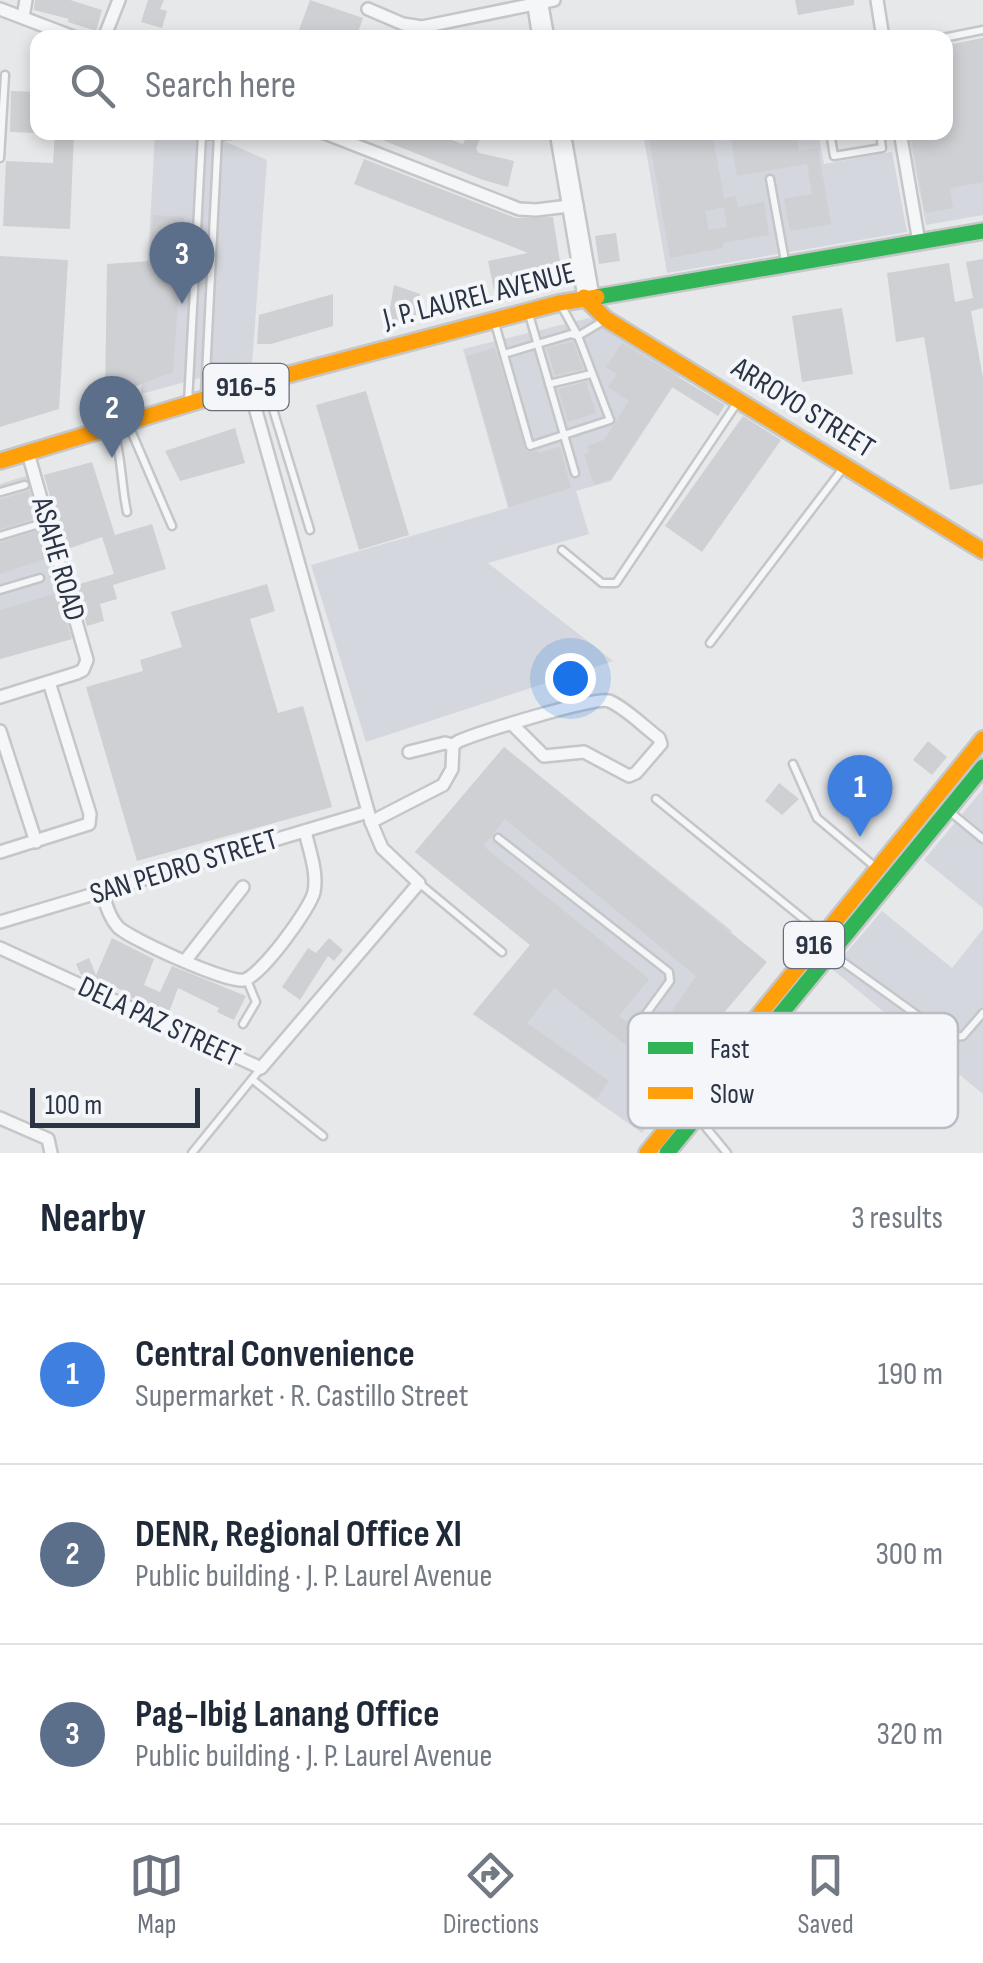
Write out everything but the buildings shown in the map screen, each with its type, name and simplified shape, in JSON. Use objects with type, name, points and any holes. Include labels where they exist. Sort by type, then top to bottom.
[{"type":"main road","name":"J. P. LAUREL AVENUE","points":[[0,461],[257,384],[528,310],[560,303],[594,306],[785,264],[983,231]]},
{"type":"main road","name":"ARROYO STREET","points":[[594,306],[983,551]]},
{"type":"main road","name":"916","points":[[765,1013],[823,934],[983,740]]},
{"type":"main road","name":"916","points":[[778,1013],[832,954],[982,771]]},
{"type":"main road","points":[[894,850],[908,860]]},
{"type":"main road","name":"916","points":[[648,1153],[674,1128]]},
{"type":"main road","name":"916","points":[[667,1153],[682,1128]]},
{"type":"street","points":[[23,18],[26,0]]},
{"type":"street","points":[[107,30],[120,0]]},
{"type":"street","points":[[877,0],[883,30]]},
{"type":"street","points":[[368,9],[422,27],[541,1]]},
{"type":"street","points":[[539,30],[541,1]]},
{"type":"street","points":[[541,1],[546,30]]},
{"type":"street","points":[[0,9],[55,30]]},
{"type":"street","points":[[342,140],[519,209],[572,205]]},
{"type":"street","points":[[558,140],[594,306]]},
{"type":"street","points":[[565,140],[572,205]]},
{"type":"street","points":[[901,140],[920,242]]},
{"type":"street","points":[[257,384],[370,817],[382,848],[420,883]]},
{"type":"street","name":"ASAHE ROAD","points":[[28,453],[86,666],[49,682]]},
{"type":"street","points":[[0,697],[49,682],[90,814],[86,827],[0,852]]},
{"type":"street","points":[[409,752],[445,742],[453,745],[512,724],[607,700],[660,738],[661,744],[636,774],[628,776],[584,752],[544,756],[512,724]]},
{"type":"street","points":[[0,732],[36,842]]},
{"type":"street","name":"SAN PEDRO STREET","points":[[0,922],[305,831],[370,817],[444,785],[452,769],[453,745]]},
{"type":"street","points":[[102,892],[119,928],[228,980],[247,980],[260,970],[314,896],[314,868],[305,831]]},
{"type":"street","name":"DELA PAZ STREET","points":[[0,948],[257,1074],[420,883]]},
{"type":"street","points":[[185,961],[244,887]]},
{"type":"street","points":[[0,1118],[48,1139],[52,1151]]},
{"type":"lane","points":[[953,36],[983,30]]},
{"type":"lane","points":[[0,158],[5,75]]},
{"type":"lane","points":[[196,402],[202,140]]},
{"type":"lane","points":[[196,402],[218,140]]},
{"type":"lane","points":[[831,140],[834,156],[882,148],[881,140]]},
{"type":"lane","points":[[770,179],[785,264]]},
{"type":"lane","points":[[197,228],[213,229]]},
{"type":"lane","points":[[494,319],[530,446],[610,420],[578,336],[560,303]]},
{"type":"lane","points":[[578,336],[594,306]]},
{"type":"lane","points":[[528,310],[575,474]]},
{"type":"lane","points":[[504,354],[572,334],[578,336]]},
{"type":"lane","points":[[549,384],[591,374]]},
{"type":"lane","points":[[257,384],[310,530]]},
{"type":"lane","points":[[562,550],[602,583],[616,583],[739,400]]},
{"type":"lane","points":[[120,425],[119,472],[127,512]]},
{"type":"lane","points":[[120,425],[172,526]]},
{"type":"lane","points":[[710,643],[844,466]]},
{"type":"lane","points":[[0,492],[25,484]]},
{"type":"lane","points":[[0,536],[36,525]]},
{"type":"lane","points":[[0,590],[40,578]]},
{"type":"lane","points":[[793,764],[817,818],[878,869]]},
{"type":"lane","points":[[656,800],[823,934]]},
{"type":"lane","points":[[948,810],[983,839]]},
{"type":"lane","points":[[498,838],[669,972],[670,981],[647,1013]]},
{"type":"lane","points":[[420,883],[502,952]]},
{"type":"lane","points":[[832,954],[914,1013]]},
{"type":"lane","points":[[243,1024],[256,1002],[247,980]]},
{"type":"lane","points":[[958,1037],[983,1014]]},
{"type":"lane","points":[[192,1153],[257,1074],[323,1136]]},
{"type":"lane","points":[[707,1128],[727,1153]]},
{"type":"shaded area","points":[[983,38],[983,215],[926,225],[909,140],[953,140],[953,44]]},
{"type":"shaded area","points":[[155,140],[222,140],[267,160],[252,364],[141,394]]},
{"type":"shaded area","points":[[644,140],[819,140],[824,164],[892,152],[907,232],[667,273]]},
{"type":"shaded area","points":[[589,318],[680,376],[611,481],[576,491],[589,534],[488,563],[613,661],[366,742],[311,565],[508,508],[463,349]]},
{"type":"shaded area","points":[[29,475],[76,638],[0,659],[0,484]]},
{"type":"shaded area","points":[[504,747],[732,931],[670,1013],[628,1013],[628,1123],[473,1014],[530,945],[415,852]]},
{"type":"shaded area","points":[[983,789],[983,908],[924,860]]},
{"type":"shaded area","points":[[882,911],[952,968],[983,929],[983,1094],[958,1073],[958,1013],[885,1013],[832,969]]},
{"type":"traffic: fast","points":[[597,297],[983,231]]},
{"type":"traffic: fast","points":[[782,1013],[983,767]]},
{"type":"traffic: fast","points":[[667,1153],[687,1128]]},
{"type":"traffic: slow","points":[[584,297],[606,319],[983,551]]},
{"type":"traffic: slow","points":[[0,461],[264,381],[559,303],[597,297]]},
{"type":"traffic: slow","points":[[761,1013],[983,739]]},
{"type":"traffic: slow","points":[[647,1153],[667,1128]]},
{"type":"place","name":"Pag-Ibig Lanang Office","points":[[182,304]]},
{"type":"place","name":"DENR, Regional Office XI","points":[[112,458]]},
{"type":"place","name":"Central Convenience","points":[[860,837]]}]
